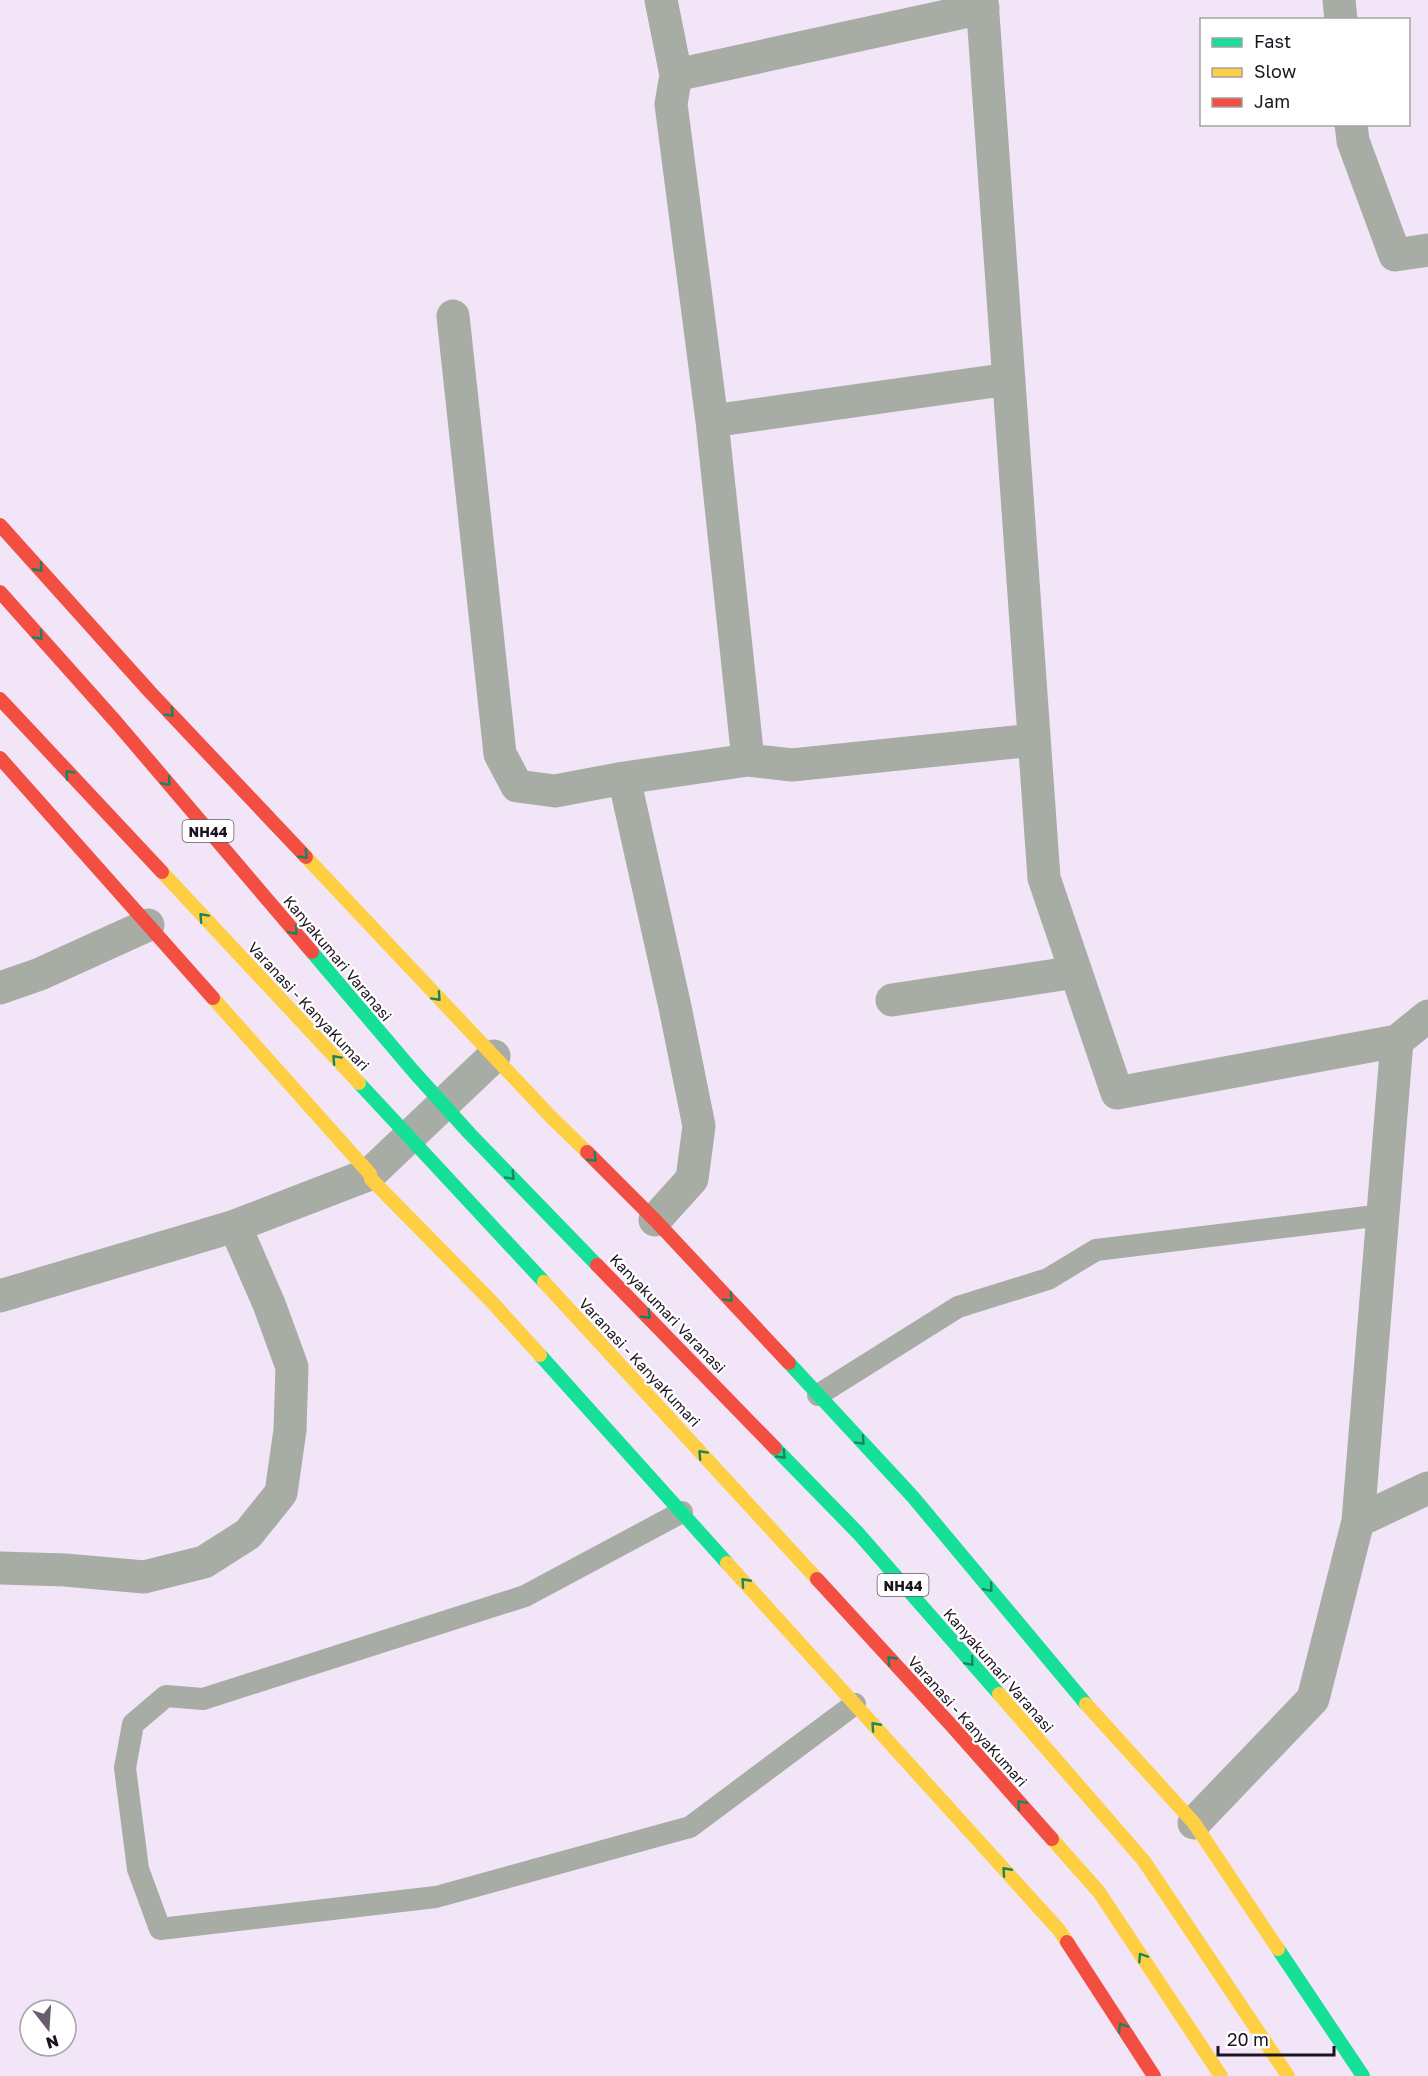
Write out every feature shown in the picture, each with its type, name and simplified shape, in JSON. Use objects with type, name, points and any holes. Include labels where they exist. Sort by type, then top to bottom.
[{"type":"main road","points":[[0,525],[150,692],[551,1118],[655,1220],[913,1497],[1091,1710],[1194,1823],[1363,2076]]},
{"type":"main road","name":"Kanyakumari Varanasi","points":[[0,592],[123,730],[414,1072],[470,1134],[858,1533],[1144,1861],[1288,2076]]},
{"type":"main road","name":"Varanasi - KanyaKumari","points":[[0,699],[434,1163],[951,1725],[1099,1892],[1221,2076]]},
{"type":"main road","points":[[0,758],[370,1174],[371,1179],[490,1300],[1059,1930],[1154,2076]]},
{"type":"street","points":[[661,0],[676,75],[671,104],[712,421],[748,760]]},
{"type":"street","points":[[1339,0],[1341,18]]},
{"type":"street","points":[[676,75],[982,4],[1044,878],[1117,1093],[1397,1041],[1428,1016]]},
{"type":"street","points":[[1351,126],[1353,141],[1395,255],[1428,250]]},
{"type":"street","points":[[453,316],[500,754],[517,786],[555,791],[624,778],[748,760],[792,765],[1034,740]]},
{"type":"street","points":[[712,421],[1009,379]]},
{"type":"street","points":[[624,778],[699,1126],[692,1179],[655,1220]]},
{"type":"street","points":[[0,988],[40,974],[148,925]]},
{"type":"street","points":[[892,1000],[1076,972]]},
{"type":"street","points":[[1194,1823],[1313,1699],[1358,1521],[1397,1041]]},
{"type":"street","points":[[0,1296],[235,1226],[370,1174],[494,1056]]},
{"type":"street","points":[[0,1568],[65,1570],[144,1577],[204,1562],[248,1534],[281,1493],[290,1430],[292,1367],[269,1304],[235,1226]]},
{"type":"street","points":[[1358,1521],[1428,1488]]},
{"type":"lane","points":[[818,1395],[957,1307],[1048,1279],[1095,1251],[1383,1215]]},
{"type":"lane","points":[[682,1512],[525,1596],[203,1699],[166,1696],[133,1724],[125,1768],[138,1869],[160,1929],[436,1897],[690,1827],[855,1704]]},
{"type":"traffic: fast","points":[[312,952],[470,1134],[597,1265]]},
{"type":"traffic: fast","points":[[359,1083],[544,1282]]},
{"type":"traffic: fast","points":[[540,1355],[727,1563]]},
{"type":"traffic: fast","points":[[789,1363],[913,1497],[1086,1704]]},
{"type":"traffic: fast","points":[[775,1448],[858,1533],[999,1694]]},
{"type":"traffic: fast","points":[[1278,1949],[1363,2076]]},
{"type":"traffic: slow","points":[[306,857],[551,1117],[587,1152]]},
{"type":"traffic: slow","points":[[162,872],[359,1083]]},
{"type":"traffic: slow","points":[[213,998],[370,1174],[371,1179],[490,1300],[540,1355]]},
{"type":"traffic: slow","points":[[544,1282],[817,1579]]},
{"type":"traffic: slow","points":[[727,1563],[1059,1930],[1067,1942]]},
{"type":"traffic: slow","points":[[999,1694],[1144,1861],[1288,2076]]},
{"type":"traffic: slow","points":[[1086,1704],[1194,1823],[1278,1949]]},
{"type":"traffic: slow","points":[[1052,1839],[1099,1892],[1221,2076]]},
{"type":"traffic: jam","points":[[0,525],[150,692],[306,857]]},
{"type":"traffic: jam","points":[[0,592],[116,722],[312,952]]},
{"type":"traffic: jam","points":[[0,699],[162,872]]},
{"type":"traffic: jam","points":[[0,758],[213,998]]},
{"type":"traffic: jam","points":[[587,1152],[655,1220],[789,1363]]},
{"type":"traffic: jam","points":[[597,1265],[775,1448]]},
{"type":"traffic: jam","points":[[817,1579],[1052,1839]]},
{"type":"traffic: jam","points":[[1067,1942],[1154,2076]]}]
